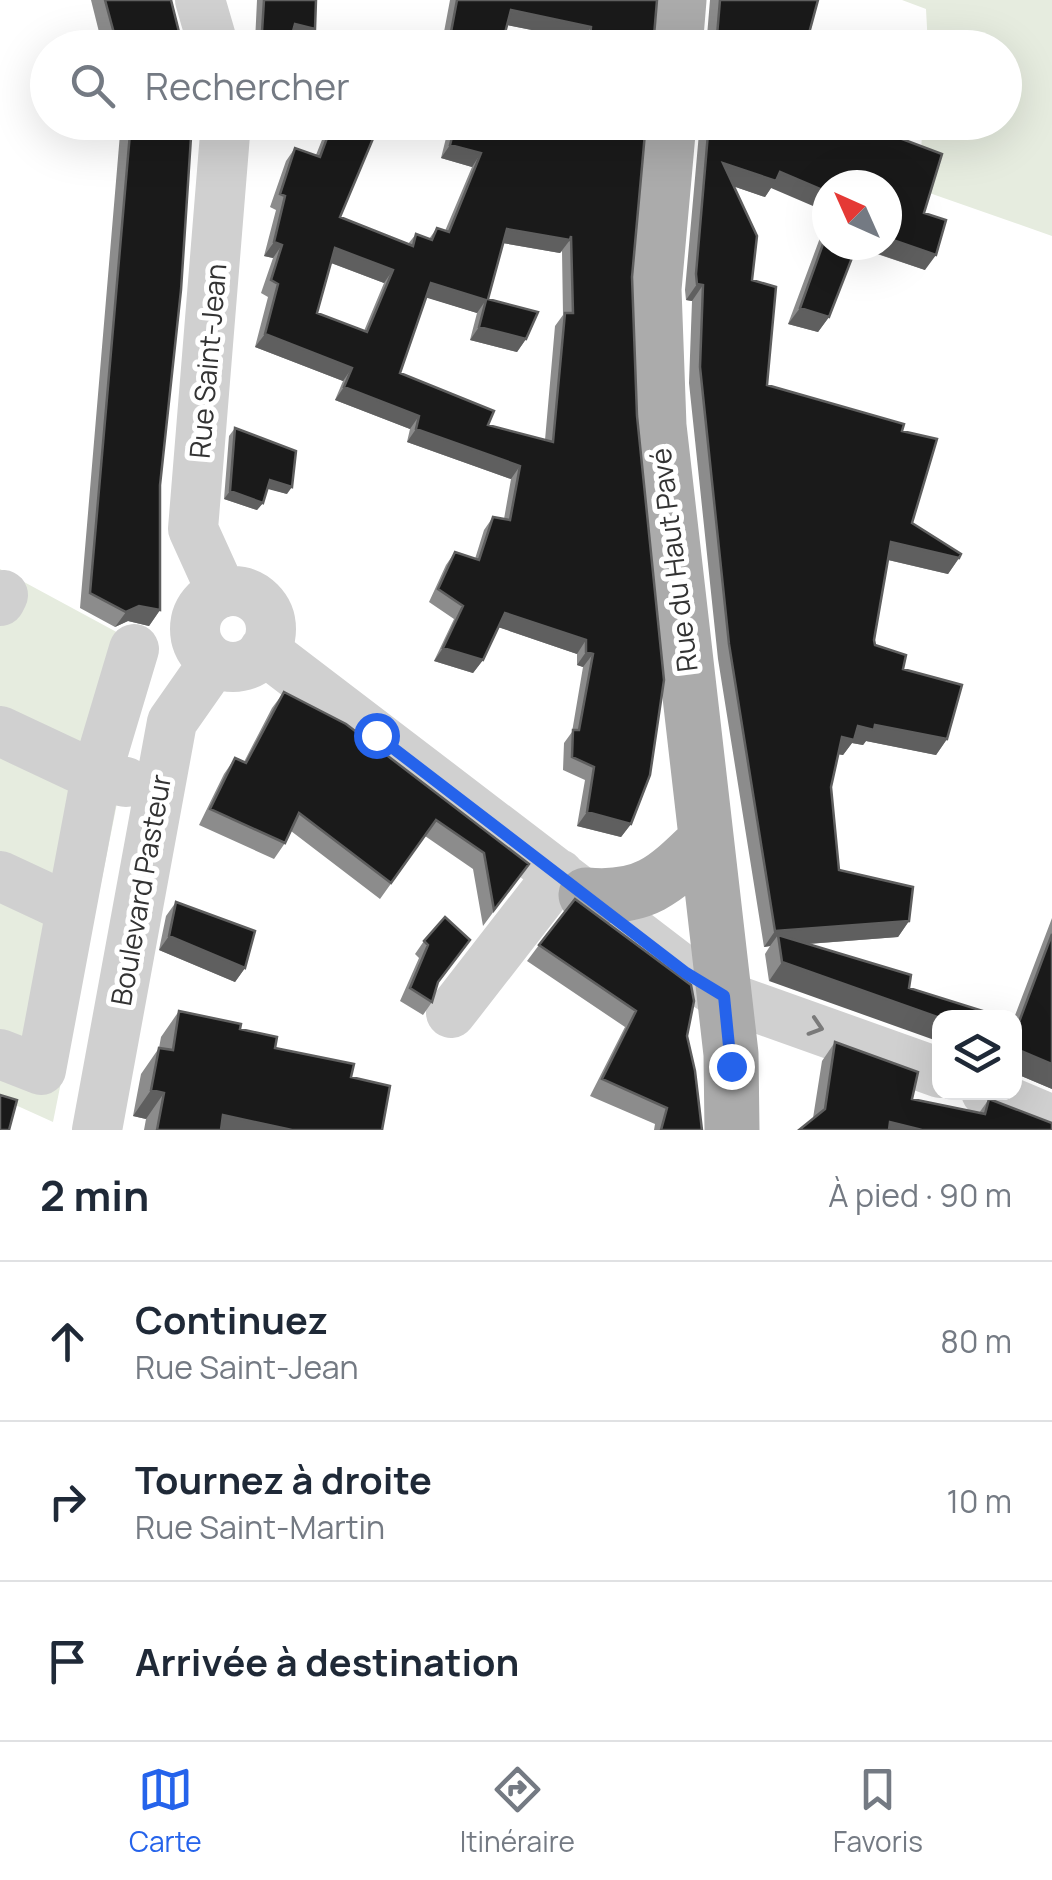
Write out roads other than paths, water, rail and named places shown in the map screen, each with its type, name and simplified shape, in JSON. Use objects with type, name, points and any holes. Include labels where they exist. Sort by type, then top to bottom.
[{"type":"main road","points":[[676,30],[679,0]]},
{"type":"main road","name":"Rue du Haut Pavé","points":[[667,140],[654,289],[659,426],[724,996],[732,1130]]},
{"type":"main road","points":[[572,885],[616,898],[656,886],[704,842]]},
{"type":"street","points":[[200,0],[211,30]]},
{"type":"street","points":[[223,30],[232,0]]},
{"type":"street","name":"Rue Saint-Jean","points":[[222,593],[194,530],[225,140]]},
{"type":"street","points":[[240,591],[264,606],[270,632],[264,650],[243,665],[214,662],[202,652],[195,621],[202,607],[222,593],[240,591]]},
{"type":"street","points":[[0,1054],[40,1070],[96,776],[134,649]]},
{"type":"street","points":[[264,650],[686,973],[724,996],[932,1071]]},
{"type":"street","name":"Boulevard Pasteur","points":[[97,1130],[172,722],[214,662]]},
{"type":"street","points":[[0,730],[96,776],[160,788]]},
{"type":"street","points":[[0,876],[70,909]]},
{"type":"street","points":[[450,1013],[572,885]]},
{"type":"street","points":[[1005,1100],[1052,1120]]}]
